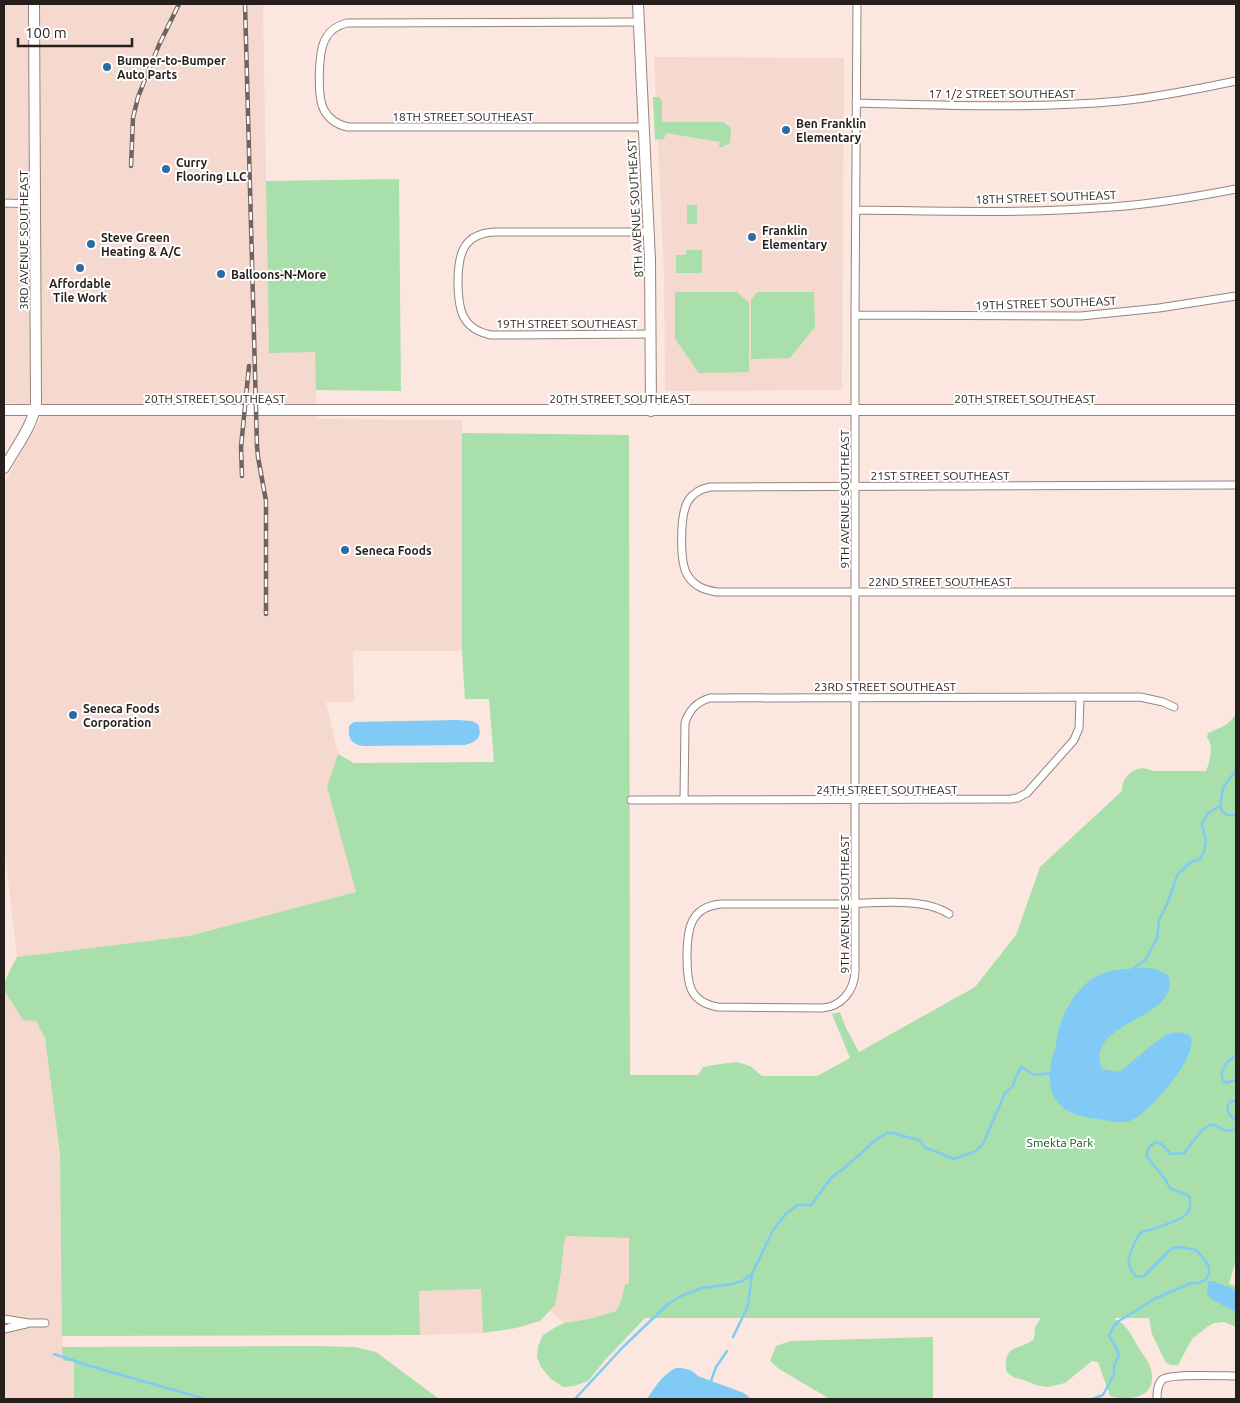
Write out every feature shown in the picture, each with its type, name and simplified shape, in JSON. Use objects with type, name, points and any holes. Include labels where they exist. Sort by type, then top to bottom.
[{"type":"street","name":"3RD AVENUE SOUTHEAST","points":[[4,468],[30,422],[37,398],[34,4]]},
{"type":"street","name":"8TH AVENUE SOUTHEAST","points":[[638,4],[648,232],[651,411]]},
{"type":"street","name":"9TH AVENUE SOUTHEAST","points":[[855,904],[721,904],[708,906],[698,913],[690,924],[687,937],[687,976],[691,988],[697,998],[710,1006],[825,1008],[834,1005],[844,998],[854,984],[855,978],[855,904],[855,800],[855,697],[854,593],[857,4]]},
{"type":"street","name":"18TH STREET SOUTHEAST","points":[[638,22],[348,23],[335,28],[327,35],[321,51],[320,75],[323,108],[330,119],[344,126],[354,128],[643,127]]},
{"type":"street","name":"17 1/2 STREET SOUTHEAST","points":[[856,103],[1022,106],[1122,101],[1236,81]]},
{"type":"street","name":"18TH STREET SOUTHEAST","points":[[856,210],[1062,210],[1166,201],[1236,189]]},
{"type":"street","points":[[4,203],[36,204]]},
{"type":"street","name":"19TH STREET SOUTHEAST","points":[[648,232],[483,233],[470,241],[460,254],[458,283],[460,308],[464,318],[474,328],[489,335],[651,334]]},
{"type":"street","name":"19TH STREET SOUTHEAST","points":[[855,315],[1081,316],[1159,308],[1236,296]]},
{"type":"street","name":"20TH STREET SOUTHEAST","points":[[4,410],[1236,410]]},
{"type":"street","name":"21ST STREET SOUTHEAST","points":[[682,539],[684,508],[691,497],[702,489],[719,486],[1236,485]]},
{"type":"street","name":"22ND STREET SOUTHEAST","points":[[682,539],[683,565],[686,575],[698,587],[717,592],[1236,592]]},
{"type":"street","name":"23RD STREET SOUTHEAST","points":[[684,800],[685,724],[688,713],[698,702],[704,699],[716,697],[1140,697],[1163,702],[1174,707]]},
{"type":"street","name":"24TH STREET SOUTHEAST","points":[[630,800],[1011,799],[1023,796],[1031,789],[1074,740],[1079,728],[1080,697]]},
{"type":"street","points":[[855,904],[921,904],[938,908],[949,914]]},
{"type":"street","points":[[4,1319],[28,1323],[45,1323]]},
{"type":"street","points":[[4,1329],[28,1323]]},
{"type":"street","points":[[1157,1399],[1158,1388],[1162,1380],[1170,1376],[1236,1376]]},
{"type":"shaded area","points":[[4,4],[263,4],[269,352],[315,352],[317,419],[462,420],[462,651],[353,651],[354,702],[326,702],[338,754],[327,787],[356,892],[189,936],[17,957],[4,846],[4,483],[39,422],[44,404],[4,403]]},
{"type":"shaded area","name":"Franklin Elementary","points":[[654,57],[844,58],[842,390],[665,391],[664,274]]},
{"type":"shaded area","points":[[4,990],[23,1020],[36,1021],[45,1038],[60,1154],[63,1360],[74,1361],[74,1399],[4,1399]]},
{"type":"shaded area","points":[[566,1236],[629,1238],[629,1283],[625,1285],[616,1311],[589,1319],[564,1323],[550,1310],[555,1305]]},
{"type":"shaded area","points":[[481,1289],[483,1333],[420,1335],[419,1291]]},
{"type":"green space","points":[[653,97],[659,97],[662,101],[663,122],[723,122],[731,128],[730,143],[719,147],[720,142],[666,133],[664,139],[655,140]]},
{"type":"green space","points":[[399,179],[401,391],[316,390],[315,352],[269,353],[266,181]]},
{"type":"green space","points":[[687,205],[697,205],[697,224],[687,224]]},
{"type":"green space","points":[[686,250],[702,250],[702,273],[676,273],[676,255],[686,255]]},
{"type":"green space","points":[[675,292],[737,292],[749,303],[749,372],[699,373],[675,339]]},
{"type":"green space","points":[[757,292],[814,292],[815,327],[790,358],[751,359],[751,301]]},
{"type":"green space","name":"Smekta Park","points":[[462,433],[629,435],[630,1075],[698,1075],[703,1067],[737,1062],[750,1066],[762,1076],[817,1076],[850,1058],[832,1014],[840,1012],[859,1052],[975,987],[1016,935],[1040,867],[1122,791],[1124,780],[1136,769],[1141,768],[1152,771],[1206,771],[1211,754],[1207,737],[1208,733],[1227,724],[1236,713],[1236,1260],[1229,1284],[1236,1286],[1236,1327],[1224,1322],[1214,1323],[1207,1327],[1192,1339],[1178,1365],[1171,1365],[1166,1363],[1152,1334],[1149,1318],[1115,1318],[1131,1334],[1152,1372],[1151,1384],[1143,1394],[1137,1397],[1116,1398],[1110,1396],[1098,1362],[1092,1361],[1065,1383],[1048,1387],[1013,1377],[1006,1371],[1007,1356],[1013,1349],[1034,1339],[1035,1327],[1041,1318],[645,1318],[588,1381],[574,1386],[563,1387],[551,1379],[541,1367],[537,1357],[538,1346],[543,1335],[564,1323],[589,1319],[616,1311],[625,1285],[629,1283],[629,1238],[566,1236],[555,1305],[540,1321],[516,1328],[483,1333],[481,1289],[419,1291],[420,1335],[62,1336],[60,1154],[45,1038],[36,1021],[23,1020],[4,990],[5,981],[17,957],[189,936],[356,892],[327,787],[338,754],[354,763],[494,762],[489,699],[465,699],[462,651]]},
{"type":"green space","points":[[933,1337],[933,1399],[830,1399],[779,1369],[770,1361],[776,1346],[790,1341]]},
{"type":"green space","points":[[62,1347],[355,1347],[376,1352],[439,1399],[74,1399],[74,1361],[63,1361]]},
{"type":"water","points":[[472,721],[478,724],[480,732],[478,738],[465,745],[363,746],[353,742],[349,734],[349,726],[354,722]]},
{"type":"water","points":[[1147,968],[1158,970],[1168,975],[1169,990],[1161,1002],[1149,1012],[1118,1029],[1106,1040],[1100,1052],[1102,1069],[1118,1072],[1162,1038],[1177,1032],[1190,1035],[1192,1041],[1187,1058],[1171,1083],[1158,1098],[1133,1120],[1116,1122],[1084,1117],[1072,1113],[1057,1101],[1050,1086],[1052,1059],[1056,1048],[1057,1034],[1071,1001],[1082,987],[1101,974],[1114,970]]},
{"type":"water","points":[[1208,1281],[1213,1281],[1236,1290],[1236,1312],[1211,1299],[1207,1294]]},
{"type":"water","points":[[676,1368],[691,1370],[698,1376],[744,1393],[751,1399],[647,1399],[663,1377]]},
{"type":"waterway","points":[[1236,770],[1223,788],[1220,806],[1227,815],[1236,815]]},
{"type":"waterway","points":[[1133,969],[1146,959],[1157,938],[1159,920],[1178,874],[1191,862],[1200,859],[1204,852],[1206,841],[1202,824],[1208,813],[1220,806]]},
{"type":"waterway","points":[[1236,1055],[1226,1064],[1222,1071],[1223,1079],[1226,1083],[1236,1080]]},
{"type":"waterway","points":[[733,1337],[748,1306],[752,1274],[773,1230],[786,1214],[797,1205],[811,1205],[832,1177],[878,1138],[887,1133],[921,1141],[924,1147],[954,1159],[976,1151],[983,1144],[1005,1093],[1013,1086],[1021,1067],[1034,1075],[1051,1073]]},
{"type":"waterway","points":[[1236,1101],[1231,1102],[1227,1107],[1230,1115],[1236,1120]]},
{"type":"waterway","points":[[1092,1399],[1103,1395],[1114,1374],[1114,1366],[1119,1355],[1109,1336],[1113,1327],[1119,1321],[1156,1298],[1191,1283],[1199,1283],[1206,1279],[1209,1274],[1209,1267],[1196,1250],[1180,1247],[1172,1248],[1141,1277],[1136,1276],[1130,1268],[1131,1253],[1140,1233],[1181,1218],[1186,1215],[1190,1208],[1190,1198],[1170,1188],[1147,1157],[1149,1148],[1157,1142],[1171,1154],[1184,1153],[1203,1129],[1208,1126],[1217,1126],[1226,1130],[1236,1129]]},
{"type":"waterway","points":[[575,1399],[622,1348],[669,1303],[702,1288],[742,1281],[752,1274]]},
{"type":"waterway","points":[[711,1381],[716,1367],[727,1351]]},
{"type":"waterway","points":[[54,1354],[205,1399]]},
{"type":"railway","points":[[131,166],[133,118],[138,97],[159,45],[179,4]]},
{"type":"railway","points":[[245,4],[257,446],[266,501],[266,614]]},
{"type":"railway","points":[[242,476],[241,447],[249,366]]},
{"type":"place","name":"Bumper-to-Bumper Auto Parts","points":[[107,67]]},
{"type":"place","name":"Ben Franklin Elementary","points":[[786,130]]},
{"type":"place","name":"Curry Flooring LLC","points":[[166,169]]},
{"type":"place","name":"Franklin Elementary","points":[[752,237]]},
{"type":"place","name":"Steve Green Heating & A/C","points":[[91,244]]},
{"type":"place","name":"Affordable Tile Work","points":[[80,268]]},
{"type":"place","name":"Balloons-N-More","points":[[221,274]]},
{"type":"place","name":"Seneca Foods","points":[[345,550]]},
{"type":"place","name":"Seneca Foods Corporation","points":[[73,715]]}]
